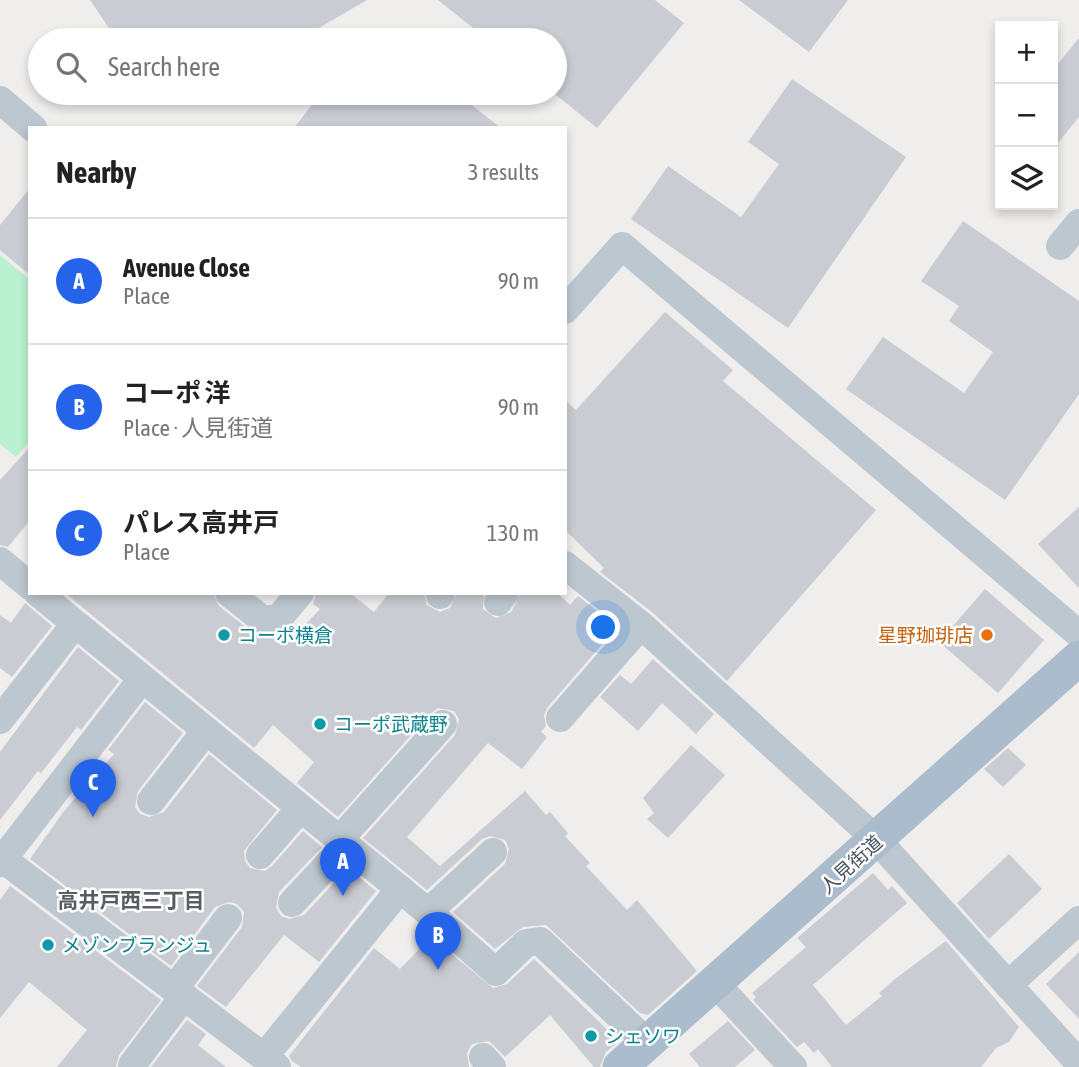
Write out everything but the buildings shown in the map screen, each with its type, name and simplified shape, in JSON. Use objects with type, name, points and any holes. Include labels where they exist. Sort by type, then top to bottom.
[{"type":"main road","name":"人見街道","points":[[620,1067],[649,1044],[1079,658]]},
{"type":"street","points":[[0,100],[31,126]]},
{"type":"street","points":[[1059,246],[1079,223]]},
{"type":"street","points":[[567,308],[622,246],[1079,634]]},
{"type":"street","points":[[567,567],[641,625],[877,840],[1079,1063]]},
{"type":"street","points":[[43,595],[141,680],[428,912],[496,972],[527,943],[540,941],[649,1044]]},
{"type":"street","points":[[232,595],[263,620],[279,618],[298,595]]},
{"type":"street","points":[[0,720],[75,624]]},
{"type":"street","points":[[560,718],[641,625]]},
{"type":"street","points":[[141,680],[1,860],[271,1062],[400,889]]},
{"type":"street","points":[[292,903],[443,724]]},
{"type":"street","points":[[151,801],[205,732]]},
{"type":"street","points":[[260,855],[300,809]]},
{"type":"street","points":[[428,912],[493,852]]},
{"type":"street","points":[[132,1065],[228,918]]},
{"type":"street","points":[[1008,985],[1079,920]]},
{"type":"street","points":[[716,984],[793,1067]]},
{"type":"green space","points":[[0,255],[28,278],[28,443],[16,457],[0,444]]},
{"type":"place","name":"コーポ横倉","points":[[224,635]]},
{"type":"place","name":"星野珈琲店","points":[[987,635]]},
{"type":"place","name":"コーポ武蔵野","points":[[320,724]]},
{"type":"place","name":"パレス高井戸","points":[[93,817]]},
{"type":"place","name":"Avenue Close","points":[[343,896]]},
{"type":"place","name":"メゾンブランジュ","points":[[48,945]]},
{"type":"place","name":"コーポ 洋","points":[[438,970]]},
{"type":"place","name":"シェソワ","points":[[591,1036]]},
{"type":"district","name":"高井戸西三丁目","points":[[131,901]]}]
